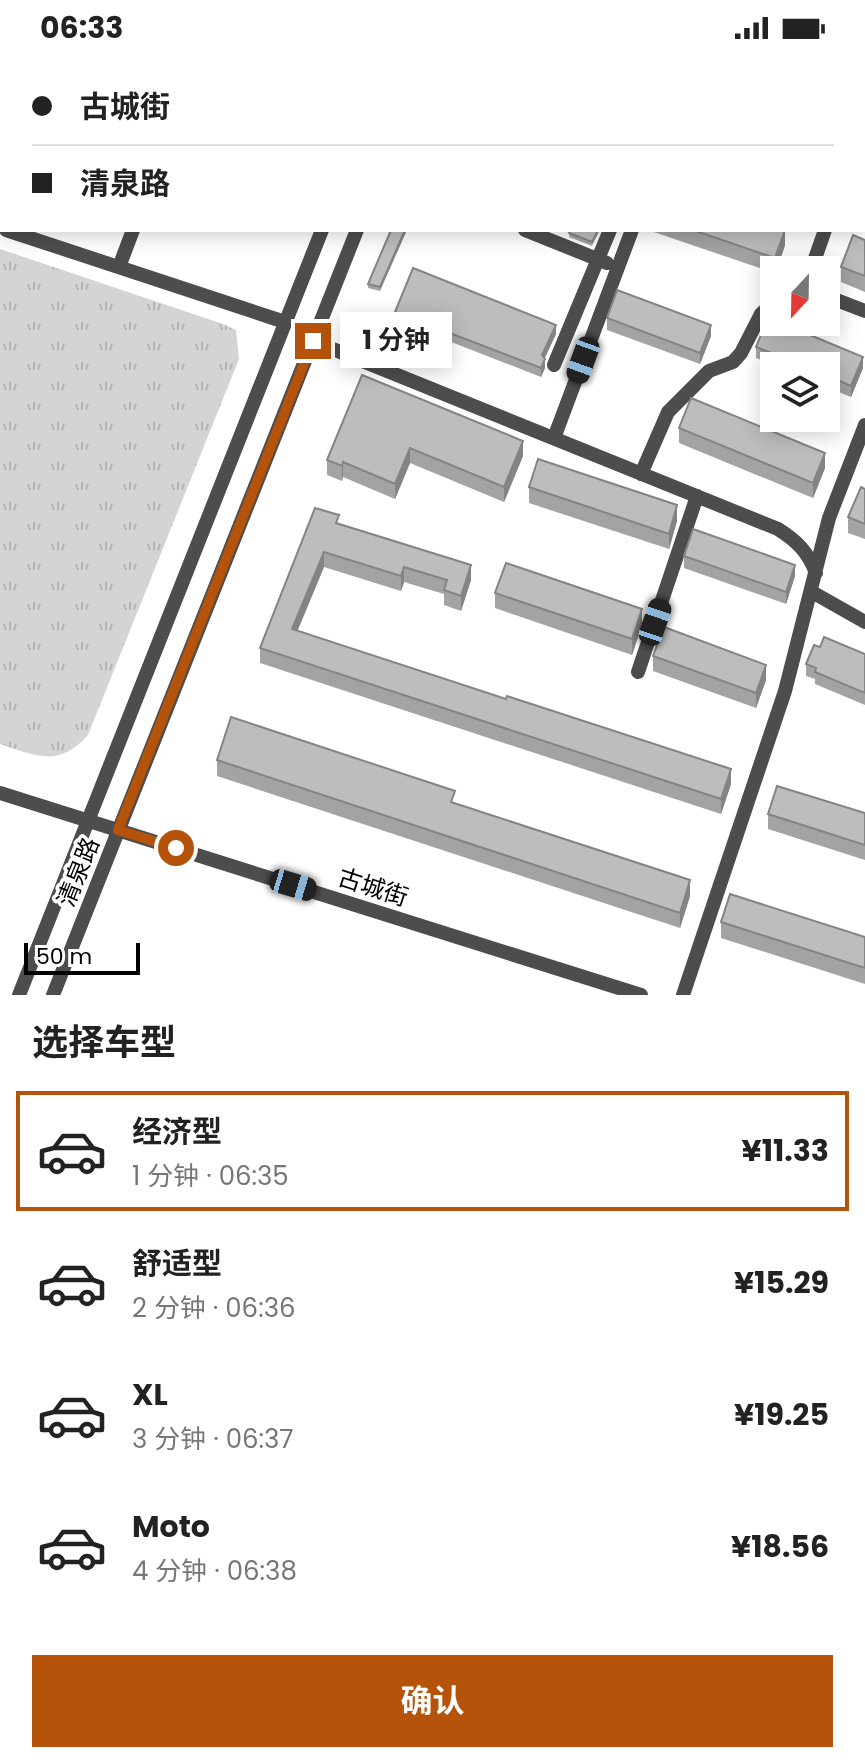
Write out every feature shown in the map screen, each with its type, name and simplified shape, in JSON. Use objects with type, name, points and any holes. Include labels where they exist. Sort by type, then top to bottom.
[{"type":"street","points":[[12,232],[285,322]]},
{"type":"street","points":[[119,267],[132,232]]},
{"type":"street","name":"清泉路","points":[[19,995],[321,232]]},
{"type":"street","name":"清泉路","points":[[53,995],[356,232]]},
{"type":"street","points":[[530,232],[602,261]]},
{"type":"street","points":[[554,365],[602,261],[609,232]]},
{"type":"street","points":[[554,438],[631,232]]},
{"type":"street","points":[[816,256],[824,232]]},
{"type":"street","points":[[840,301],[865,311]]},
{"type":"street","points":[[641,474],[668,412],[709,371],[733,362],[760,316]]},
{"type":"street","points":[[313,341],[778,529],[793,538],[809,555],[816,574]]},
{"type":"street","points":[[683,995],[785,691],[829,518],[865,425]]},
{"type":"street","points":[[638,672],[697,496]]},
{"type":"street","points":[[812,592],[865,622]]},
{"type":"street","name":"古城街","points":[[0,793],[641,995]]},
{"type":"green space","points":[[0,249],[236,330],[239,359],[88,735],[57,756],[36,755],[0,744]]},
{"type":"building","points":[[390,232],[404,232],[380,287],[368,284]]},
{"type":"building","points":[[569,232],[597,232],[592,242]]},
{"type":"building","points":[[699,232],[784,232],[776,256],[769,256]]},
{"type":"building","points":[[853,235],[865,240],[865,276],[841,267]]},
{"type":"building","points":[[413,268],[556,325],[542,355],[545,359],[541,368],[395,312]]},
{"type":"building","points":[[617,290],[711,325],[700,353],[607,318]]},
{"type":"building","points":[[761,336],[813,336],[863,357],[851,386],[840,381],[840,352],[769,352],[756,347]]},
{"type":"building","points":[[362,375],[523,441],[504,487],[410,448],[395,484],[343,462],[342,466],[327,460]]},
{"type":"building","points":[[691,398],[760,426],[760,432],[774,432],[825,453],[813,483],[679,428]]},
{"type":"building","points":[[538,459],[677,505],[669,534],[529,487]]},
{"type":"building","points":[[861,487],[865,489],[865,524],[848,517]]},
{"type":"building","points":[[315,508],[339,515],[336,523],[471,565],[461,596],[444,590],[447,580],[404,567],[401,576],[324,552],[292,629],[731,769],[721,799],[260,648]]},
{"type":"building","points":[[693,529],[795,565],[786,592],[684,556]]},
{"type":"building","points":[[506,563],[642,609],[632,639],[495,593]]},
{"type":"building","points":[[664,627],[766,665],[756,693],[653,656]]},
{"type":"building","points":[[824,637],[865,654],[865,693],[815,672],[816,668],[806,664],[814,645],[820,647]]},
{"type":"building","points":[[231,717],[455,791],[451,802],[690,880],[680,913],[217,760]]},
{"type":"building","points":[[777,786],[865,813],[865,845],[768,814]]},
{"type":"building","points":[[730,894],[865,937],[865,968],[721,922]]},
{"type":"route","points":[[176,848],[118,830],[313,341]]}]
